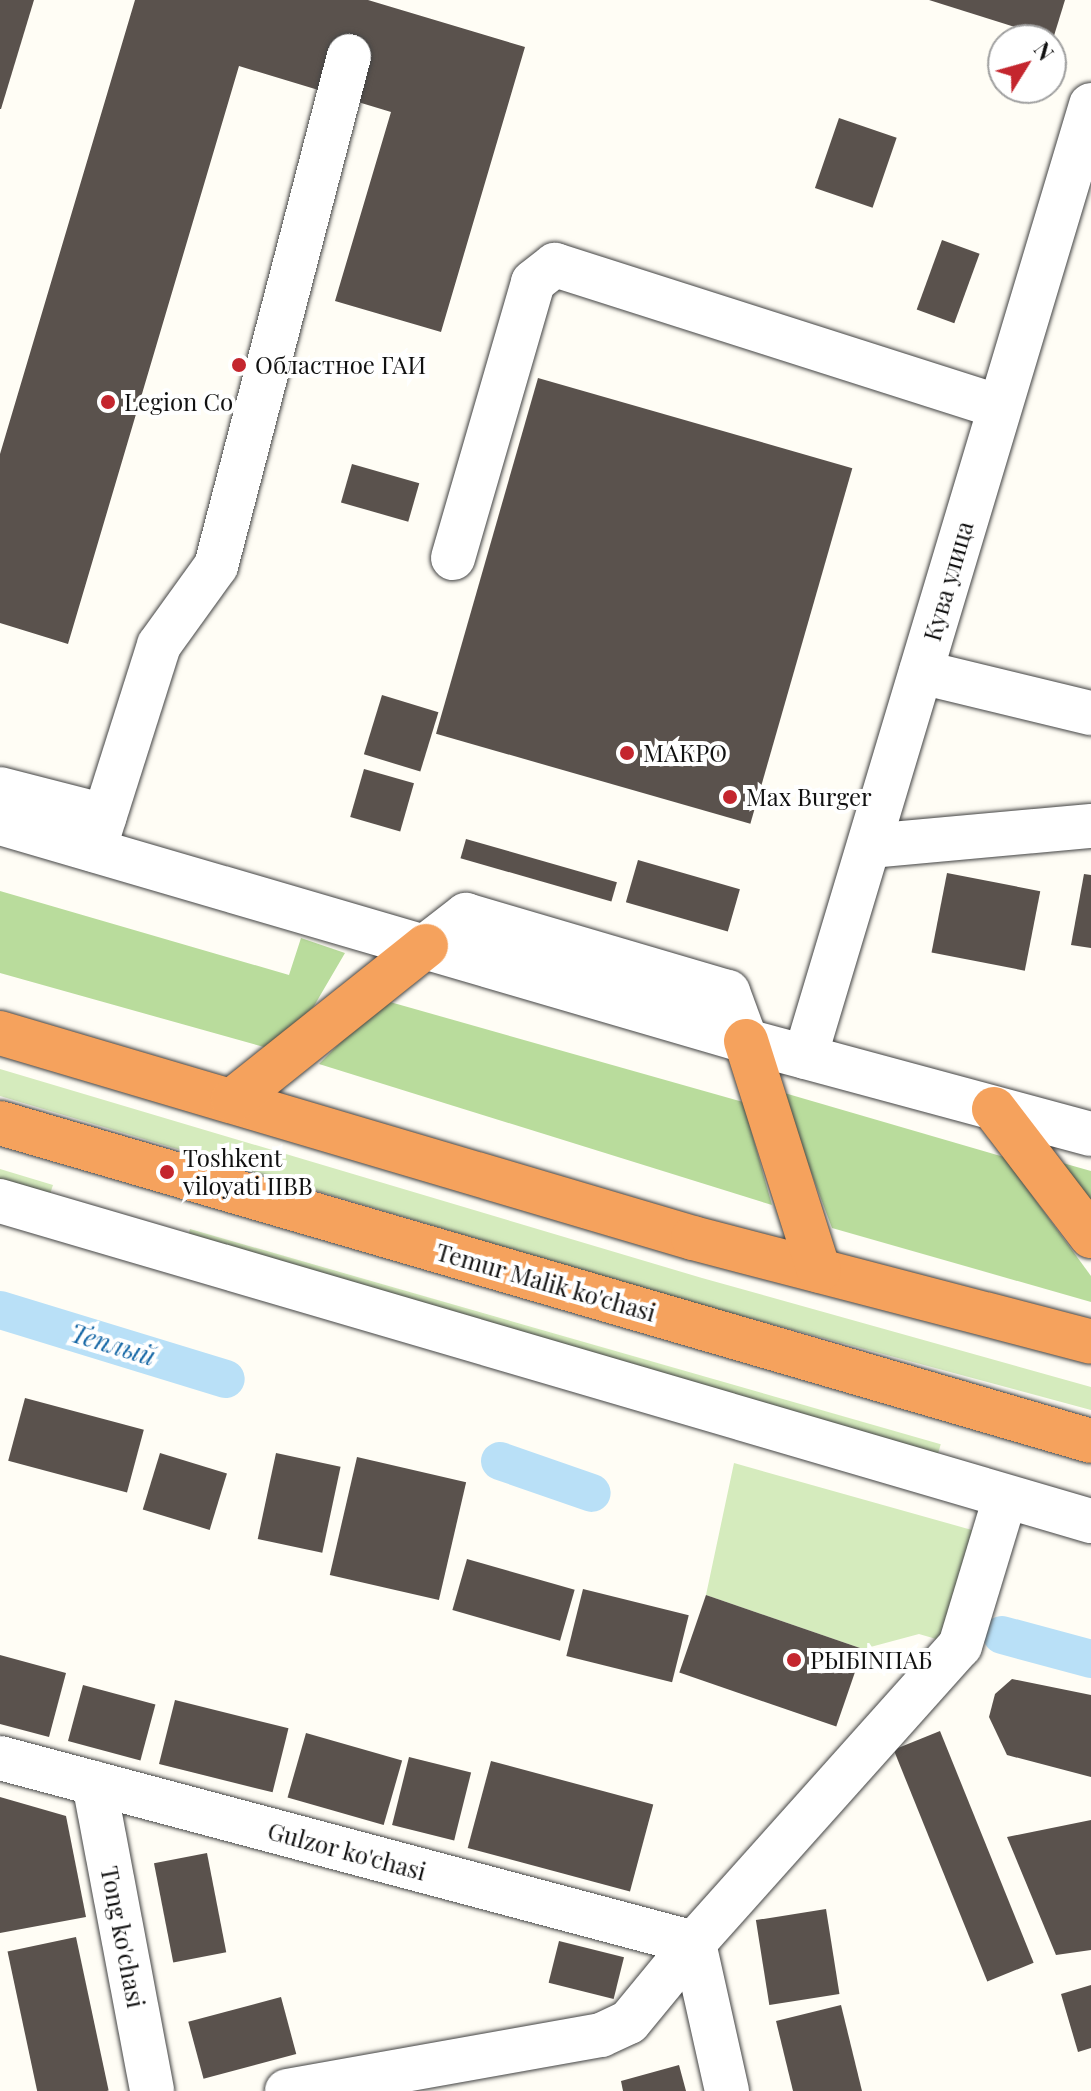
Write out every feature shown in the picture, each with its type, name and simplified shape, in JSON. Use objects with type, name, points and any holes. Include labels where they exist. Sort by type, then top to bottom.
[{"type":"highway","points":[[233,1100],[426,946]]},
{"type":"highway","points":[[0,1033],[819,1271],[1091,1342]]},
{"type":"highway","points":[[746,1041],[819,1271]]},
{"type":"highway","points":[[994,1109],[1091,1236]]},
{"type":"highway","name":"Temur Malik ko'chasi","points":[[0,1123],[1091,1441]]},
{"type":"street","points":[[99,833],[159,645],[216,566],[349,56]]},
{"type":"street","name":"Кува улица","points":[[805,1057],[1091,105]]},
{"type":"street","points":[[453,558],[533,282],[555,265],[999,407]]},
{"type":"street","points":[[921,672],[1091,713]]},
{"type":"street","points":[[0,789],[99,833],[426,946],[746,1041],[1091,1134]]},
{"type":"street","points":[[0,823],[99,833]]},
{"type":"street","points":[[870,846],[1091,826]]},
{"type":"street","points":[[0,1201],[1091,1521]]},
{"type":"street","points":[[287,2091],[601,2035],[629,2022],[694,1943],[960,1646],[1005,1498]]},
{"type":"street","name":"Gulzor ko'chasi","points":[[0,1758],[694,1943]]},
{"type":"street","name":"Tong ko'chasi","points":[[94,1783],[152,2091]]},
{"type":"street","points":[[694,1943],[727,2091]]},
{"type":"green space","points":[[0,891],[289,975],[301,938],[345,953],[314,1006],[271,1049],[0,973]]},
{"type":"green space","points":[[383,1000],[743,1102],[772,1205],[319,1064]]},
{"type":"green space","points":[[0,1069],[702,1278],[1091,1387],[1091,1410],[686,1301],[0,1096]]},
{"type":"green space","points":[[781,1092],[1004,1157],[1091,1276],[1091,1302],[832,1228]]},
{"type":"green space","points":[[1059,1162],[1091,1171],[1091,1206]]},
{"type":"green space","points":[[0,1169],[53,1185],[47,1203],[0,1188]]},
{"type":"green space","points":[[190,1229],[941,1444],[936,1463],[185,1247]]},
{"type":"green space","points":[[734,1463],[979,1532],[943,1641],[919,1634],[863,1649],[706,1595]]},
{"type":"building","points":[[0,0],[34,0],[1,109],[0,109]]},
{"type":"building","points":[[135,0],[368,0],[525,47],[441,332],[335,301],[391,112],[239,66],[68,644],[0,623],[0,454]]},
{"type":"building","points":[[929,0],[1065,0],[1058,24],[1005,24]]},
{"type":"building","points":[[839,118],[897,138],[873,208],[815,188]]},
{"type":"building","points":[[942,240],[980,254],[954,323],[917,310]]},
{"type":"building","points":[[538,378],[852,468],[750,824],[436,734]]},
{"type":"building","points":[[352,464],[419,483],[408,522],[341,502]]},
{"type":"building","points":[[382,695],[438,712],[420,772],[364,754]]},
{"type":"building","points":[[364,769],[414,783],[400,831],[350,817]]},
{"type":"building","points":[[466,839],[617,882],[611,902],[460,858]]},
{"type":"building","points":[[638,860],[740,889],[728,932],[626,902]]},
{"type":"building","points":[[947,873],[1040,891],[1025,971],[932,953]]},
{"type":"building","points":[[1084,874],[1091,875],[1091,948],[1071,945]]},
{"type":"building","points":[[25,1398],[144,1430],[127,1493],[8,1461]]},
{"type":"building","points":[[160,1453],[227,1473],[210,1530],[143,1509]]},
{"type":"building","points":[[276,1453],[341,1467],[322,1553],[258,1539]]},
{"type":"building","points":[[357,1457],[466,1482],[439,1600],[330,1575]]},
{"type":"building","points":[[467,1559],[575,1590],[560,1641],[452,1610]]},
{"type":"building","points":[[583,1589],[689,1615],[672,1682],[566,1656]]},
{"type":"building","points":[[706,1595],[863,1649],[836,1727],[679,1673]]},
{"type":"building","points":[[0,1655],[66,1673],[49,1737],[0,1724]]},
{"type":"building","points":[[1012,1679],[1091,1695],[1091,1777],[1007,1755],[989,1717],[995,1694]]},
{"type":"building","points":[[83,1685],[155,1704],[140,1760],[68,1741]]},
{"type":"building","points":[[175,1700],[289,1728],[273,1792],[159,1764]]},
{"type":"building","points":[[940,1731],[1034,1963],[987,1982],[894,1750]]},
{"type":"building","points":[[306,1733],[402,1761],[384,1825],[288,1797]]},
{"type":"building","points":[[409,1757],[471,1772],[454,1840],[392,1825]]},
{"type":"building","points":[[491,1761],[653,1804],[630,1891],[468,1848]]},
{"type":"building","points":[[0,1797],[66,1816],[86,1917],[0,1933]]},
{"type":"building","points":[[1091,1820],[1091,1950],[1056,1955],[1007,1837]]},
{"type":"building","points":[[207,1853],[226,1952],[173,1962],[154,1863]]},
{"type":"building","points":[[826,1909],[839,1994],[769,2005],[756,1920]]},
{"type":"building","points":[[76,1937],[109,2091],[37,2091],[8,1952]]},
{"type":"building","points":[[559,1941],[624,1957],[614,1999],[549,1983]]},
{"type":"building","points":[[1091,1985],[1091,2048],[1078,2052],[1061,1994]]},
{"type":"building","points":[[281,1997],[296,2054],[204,2079],[188,2022]]},
{"type":"building","points":[[841,2005],[862,2091],[793,2091],[776,2021]]},
{"type":"building","points":[[679,2065],[686,2091],[623,2091],[621,2081]]},
{"type":"waterway","name":"Теплый","points":[[0,1310],[226,1379]]},
{"type":"waterway","name":"Теплый","points":[[500,1461],[592,1493]]},
{"type":"waterway","name":"Теплый","points":[[1002,1635],[1091,1659]]},
{"type":"place","name":"Областное ГАИ","points":[[239,365]]},
{"type":"place","name":"Legion Co","points":[[108,402]]},
{"type":"place","name":"МАКРО","points":[[627,753]]},
{"type":"place","name":"Max Burger","points":[[730,797]]},
{"type":"place","name":"Toshkent viloyati IIBB","points":[[167,1172]]},
{"type":"place","name":"РЫБINПАБ","points":[[794,1660]]}]
